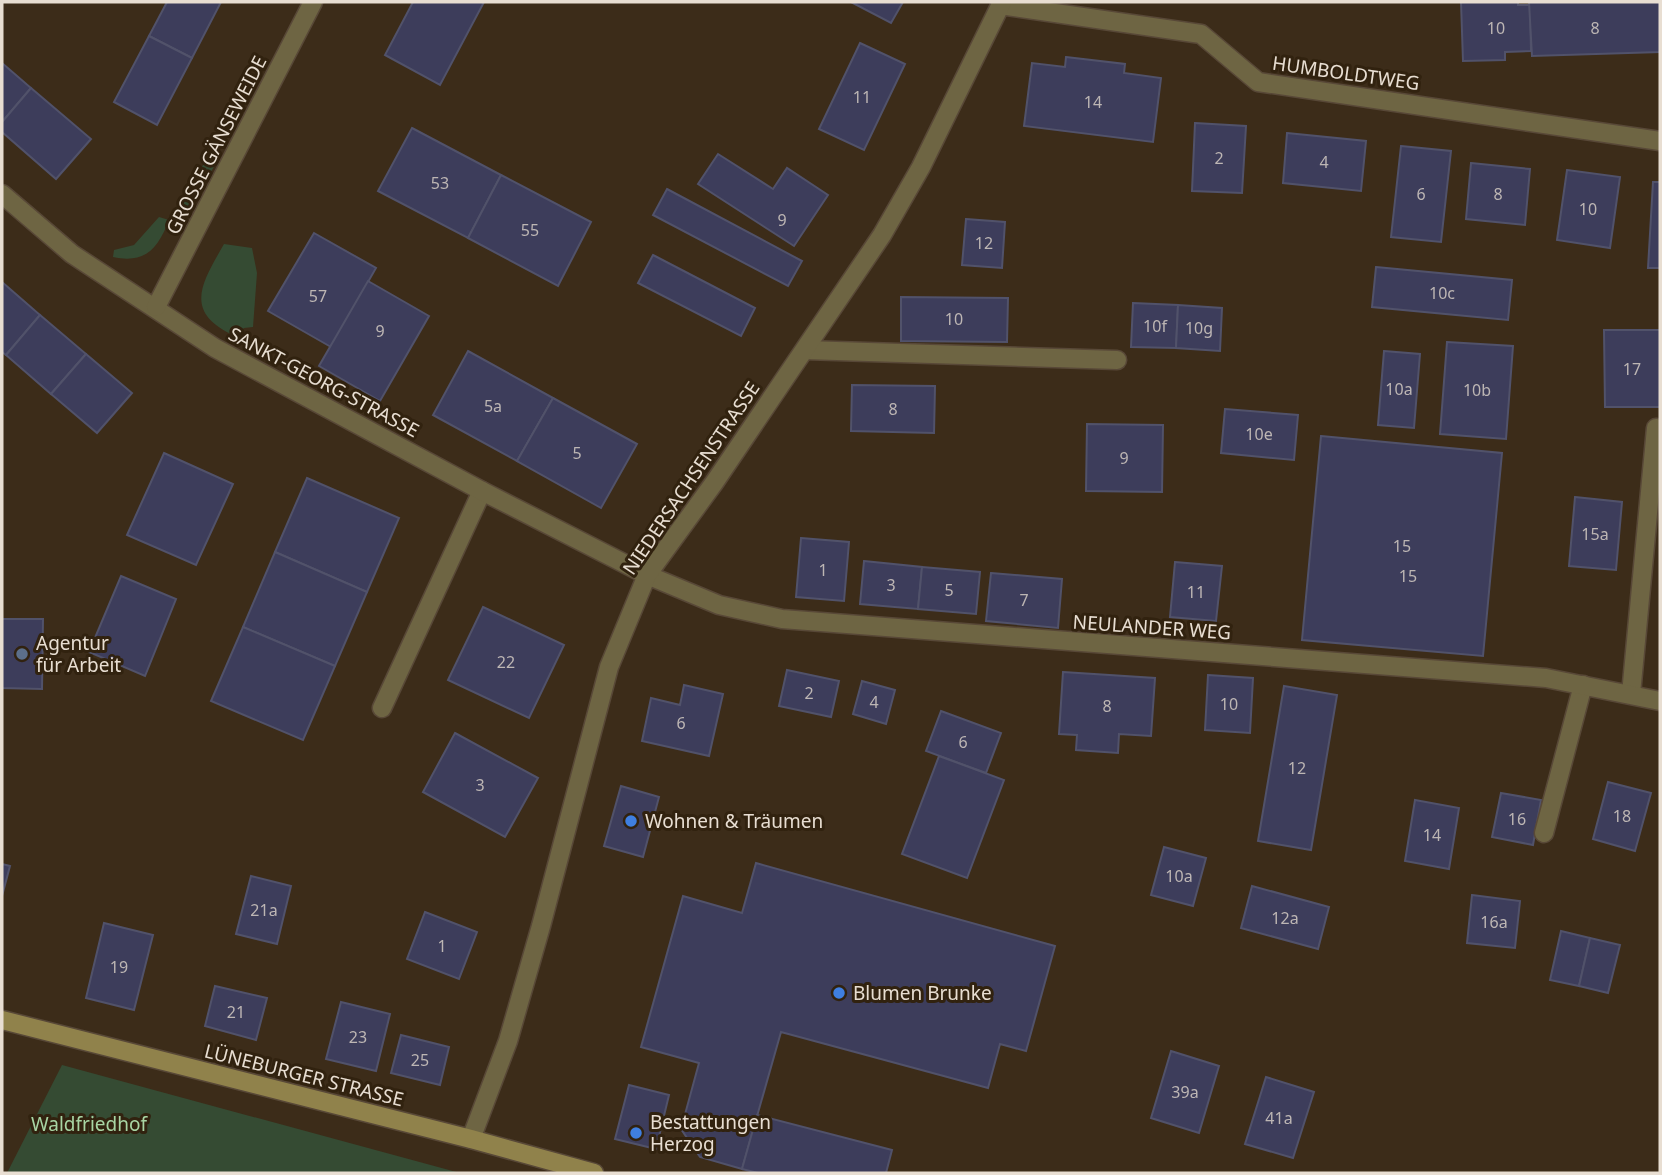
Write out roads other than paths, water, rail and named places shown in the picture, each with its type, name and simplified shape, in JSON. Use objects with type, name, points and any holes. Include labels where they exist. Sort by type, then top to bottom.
[{"type":"main road","name":"LÜNEBURGER STRASSE","points":[[2,1020],[471,1139],[594,1173]]},
{"type":"street","name":"GROSSE GÄNSEWEIDE","points":[[156,307],[313,2]]},
{"type":"street","name":"HUMBOLDTWEG","points":[[1001,4],[1201,34],[1258,82],[1660,141]]},
{"type":"street","name":"NIEDERSACHSENSTRASSE","points":[[471,1139],[508,1041],[609,667],[647,575],[714,483],[883,235],[921,167],[1001,4]]},
{"type":"street","name":"SANKT-GEORG-STRASSE","points":[[2,194],[72,254],[215,348],[482,491],[647,575]]},
{"type":"street","points":[[804,350],[1117,360]]},
{"type":"street","points":[[1631,694],[1656,428]]},
{"type":"street","points":[[382,708],[482,491]]},
{"type":"street","name":"NEULANDER WEG","points":[[647,575],[719,605],[782,619],[1546,678],[1660,701]]},
{"type":"street","points":[[1544,833],[1583,685]]},
{"type":"place","name":"Agentur für Arbeit","points":[[22,654]]},
{"type":"place","name":"Wohnen & Träumen","points":[[631,821]]},
{"type":"place","name":"Blumen Brunke","points":[[839,993]]},
{"type":"place","name":"Bestattungen Herzog","points":[[636,1133]]},
{"type":"park label","name":"Waldfriedhof","points":[[89,1124]]}]
